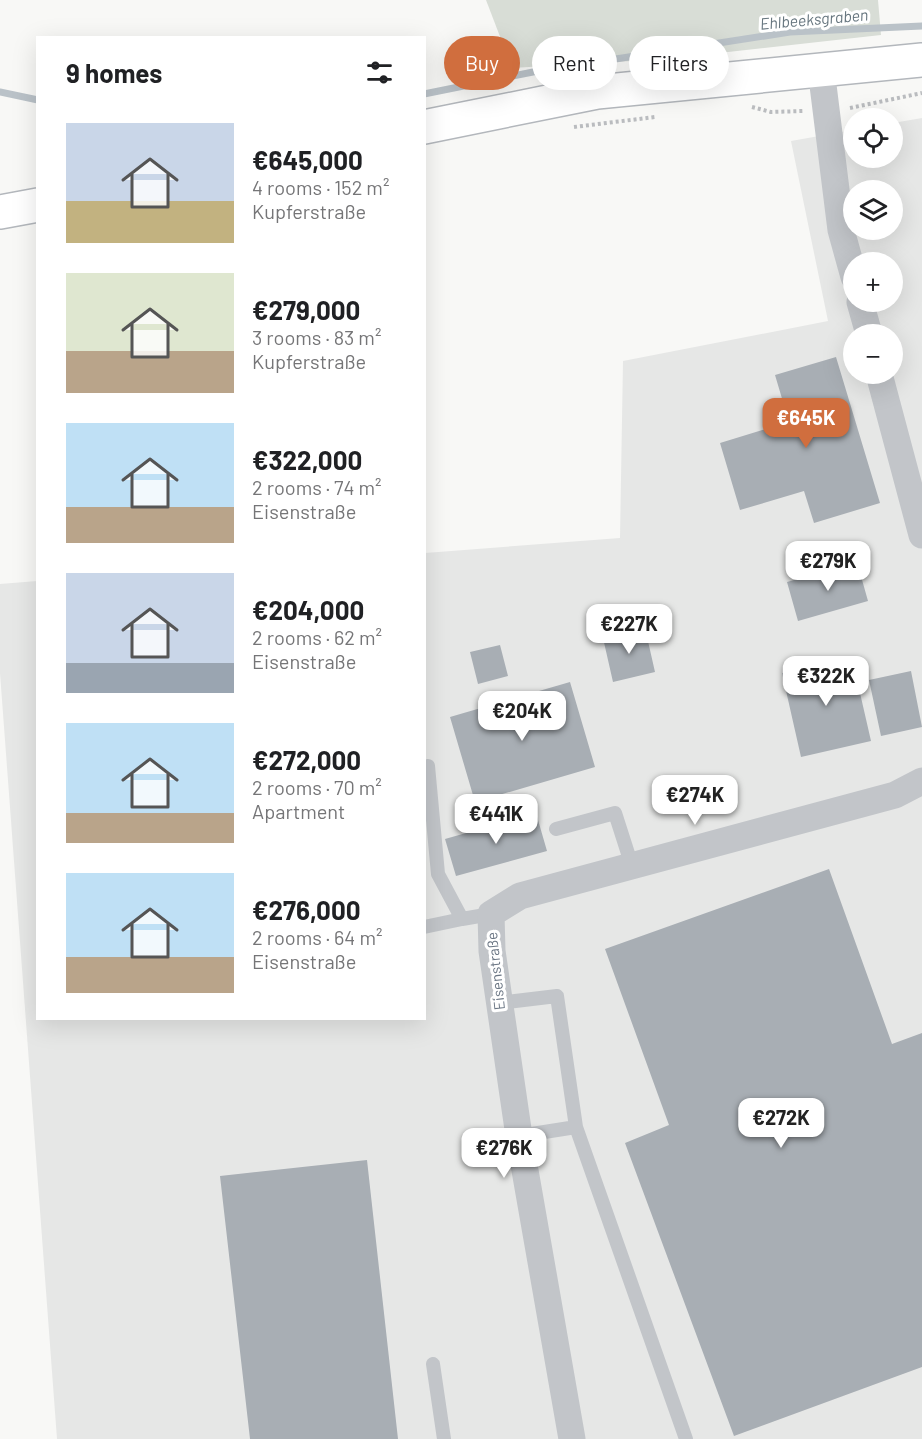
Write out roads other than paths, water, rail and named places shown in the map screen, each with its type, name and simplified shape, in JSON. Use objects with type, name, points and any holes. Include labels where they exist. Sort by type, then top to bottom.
[{"type":"main road","points":[[426,127],[597,92],[922,60]]},
{"type":"main road","points":[[0,212],[36,204]]},
{"type":"street","points":[[821,69],[841,230],[847,252]]},
{"type":"street","points":[[882,384],[922,535]]},
{"type":"street","name":"Eisenstraße","points":[[572,1439],[519,1136],[492,951],[491,914],[520,896],[895,795],[922,781]]},
{"type":"lane","points":[[428,766],[438,873],[462,919]]},
{"type":"lane","points":[[556,829],[615,813],[632,866]]},
{"type":"lane","points":[[426,927],[491,914]]},
{"type":"lane","points":[[499,1003],[557,996],[576,1127],[686,1439]]},
{"type":"lane","points":[[519,1136],[576,1127]]},
{"type":"lane","points":[[433,1364],[444,1439]]},
{"type":"waterway","name":"Ehlbeeksgraben","points":[[426,94],[538,71],[790,32],[922,26]]},
{"type":"waterway","name":"Ehlbeeksgraben","points":[[0,92],[36,100]]}]
